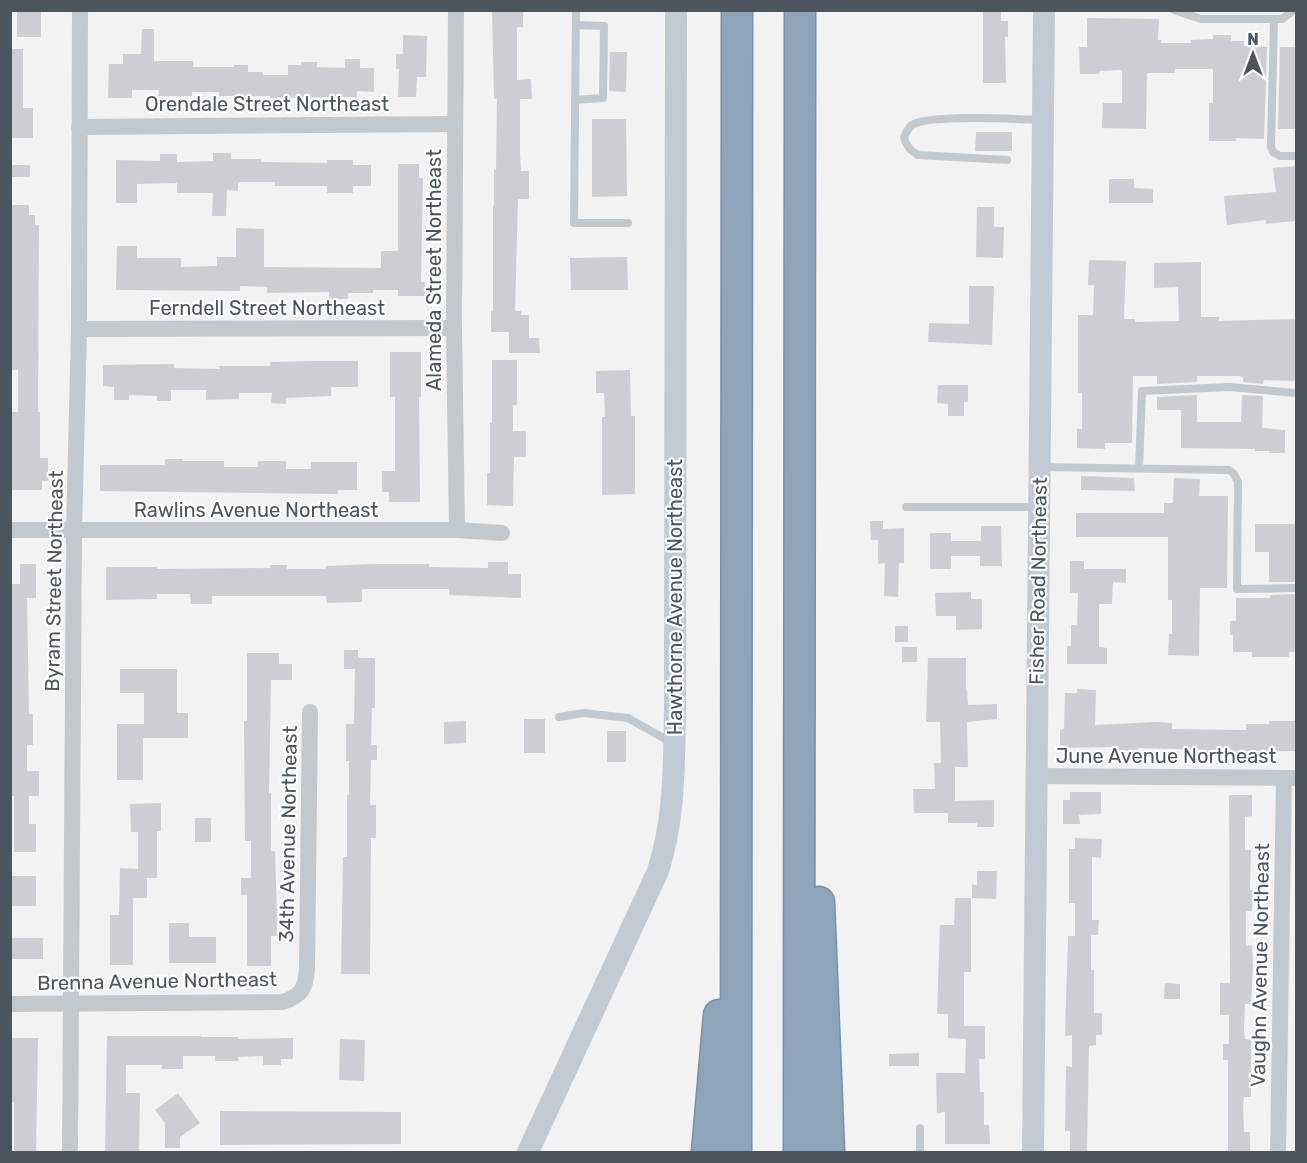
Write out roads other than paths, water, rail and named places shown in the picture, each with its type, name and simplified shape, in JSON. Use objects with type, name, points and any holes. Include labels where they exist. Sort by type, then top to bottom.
[{"type":"highway","points":[[736,1152],[737,10]]},
{"type":"highway","points":[[799,1152],[800,10]]},
{"type":"highway","points":[[800,594],[817,740],[818,879],[829,1152]]},
{"type":"highway","points":[[707,1152],[717,1034],[736,881]]},
{"type":"main road","name":"Hawthorne Avenue Northeast","points":[[528,1152],[658,872],[666,846],[673,805],[676,10]]},
{"type":"main road","name":"Fisher Road Northeast","points":[[1033,1152],[1044,10]]},
{"type":"street","name":"Byram Street Northeast","points":[[70,1152],[80,10]]},
{"type":"street","name":"Alameda Street Northeast","points":[[456,10],[454,328],[457,530]]},
{"type":"street","name":"Orendale Street Northeast","points":[[79,126],[455,124]]},
{"type":"street","name":"Ferndell Street Northeast","points":[[79,329],[454,328]]},
{"type":"street","name":"Rawlins Avenue Northeast","points":[[10,530],[75,532],[457,530],[502,533]]},
{"type":"street","name":"34th Avenue Northeast","points":[[302,992],[306,983],[307,969],[310,712]]},
{"type":"street","name":"June Avenue Northeast","points":[[1036,776],[1290,778]]},
{"type":"street","name":"Vaughn Avenue Northeast","points":[[1278,1152],[1290,778]]},
{"type":"street","name":"Brenna Avenue Northeast","points":[[10,1004],[283,1002],[295,998],[302,992]]},
{"type":"lane","points":[[576,10],[574,223],[628,223]]},
{"type":"lane","points":[[1174,10],[1201,19],[1282,19],[1294,10]]},
{"type":"lane","points":[[1274,19],[1271,146],[1273,152],[1280,156],[1296,156]]},
{"type":"lane","points":[[575,100],[603,98],[604,26],[576,25]]},
{"type":"lane","points":[[1007,160],[918,155],[911,151],[904,137],[912,125],[921,122],[969,118],[1043,120]]},
{"type":"lane","points":[[1138,468],[1142,391],[1229,387],[1296,393]]},
{"type":"lane","points":[[1039,467],[1229,470],[1238,482],[1237,589],[1296,588]]},
{"type":"lane","points":[[906,507],[1039,507]]},
{"type":"lane","points":[[559,717],[584,713],[628,718],[675,745]]},
{"type":"lane","points":[[920,1128],[920,1152]]}]
